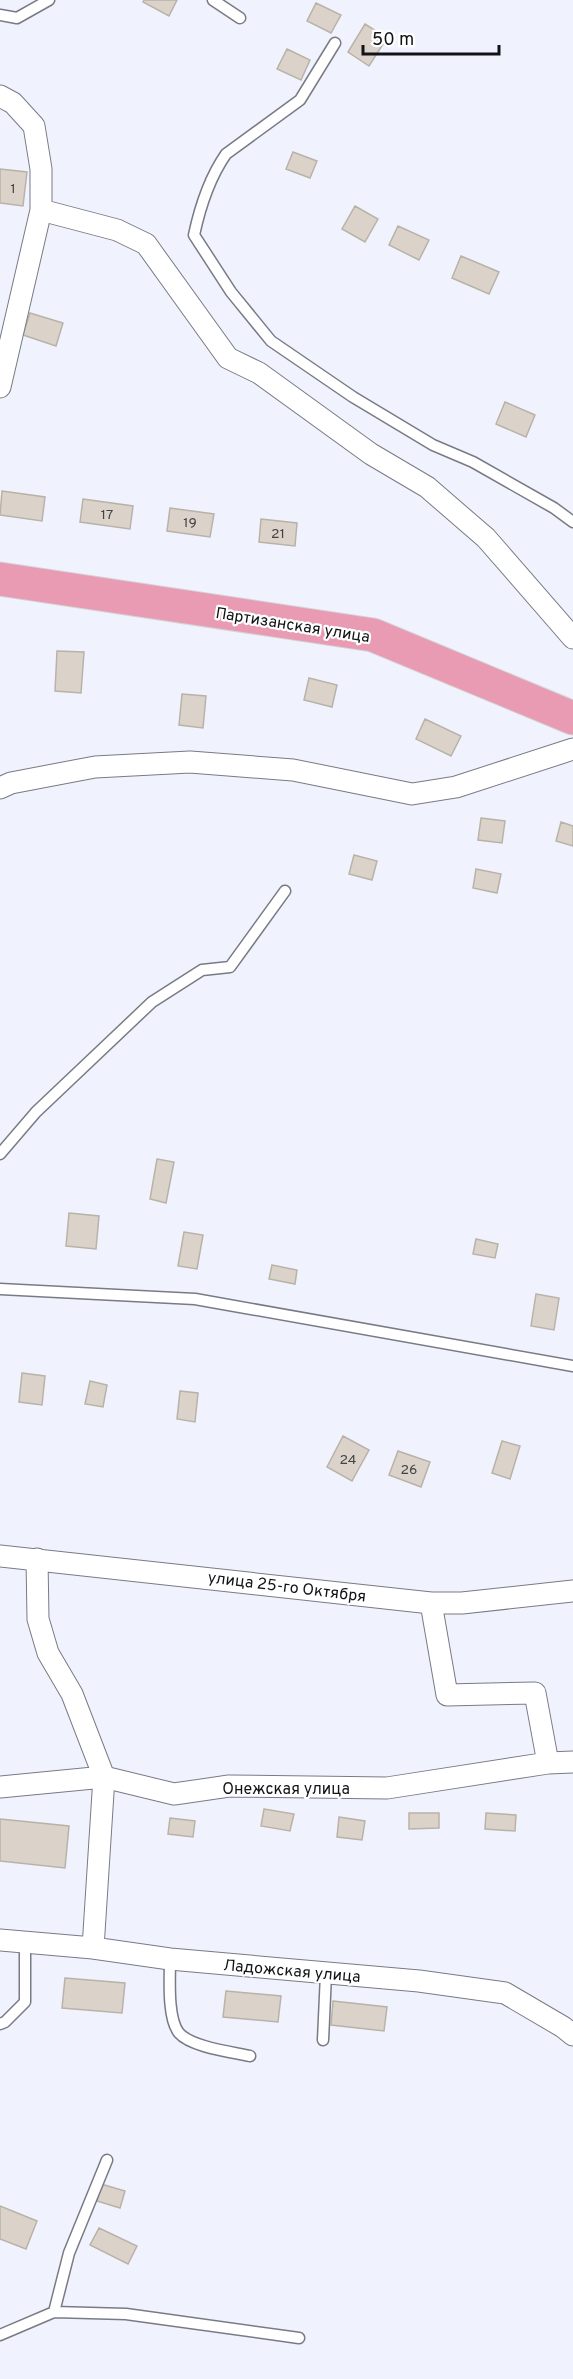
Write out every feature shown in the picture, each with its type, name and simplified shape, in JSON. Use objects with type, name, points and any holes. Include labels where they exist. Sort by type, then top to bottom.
[{"type":"main road","name":"Партизанская улица","points":[[0,579],[373,635],[573,718]]},
{"type":"street","points":[[0,96],[13,103],[34,126],[41,169],[41,210],[0,387]]},
{"type":"street","points":[[41,210],[117,230],[146,244],[228,358],[259,373],[371,454],[427,487],[486,538],[573,638]]},
{"type":"street","points":[[0,788],[11,783],[96,767],[190,762],[293,770],[412,794],[456,787],[570,752]]},
{"type":"street","name":"улица 25-го Октября","points":[[0,1556],[431,1603],[462,1603],[573,1591]]},
{"type":"street","points":[[37,1559],[38,1619],[48,1653],[72,1694],[104,1777],[93,1948]]},
{"type":"street","points":[[431,1603],[447,1695],[535,1692],[548,1763]]},
{"type":"street","name":"Онежская улица","points":[[0,1787],[104,1777],[174,1794],[229,1786],[387,1788],[548,1763],[573,1762]]},
{"type":"street","name":"Ладожская улица","points":[[0,1940],[93,1948],[170,1959],[419,1981],[505,1993],[563,2027],[573,2036]]},
{"type":"lane","points":[[0,15],[17,18],[49,0]]},
{"type":"lane","points":[[213,0],[240,18]]},
{"type":"lane","points":[[335,43],[300,100],[226,153],[218,166],[198,215],[194,235],[231,292],[271,341],[353,397],[433,445],[473,462],[554,508],[573,522]]},
{"type":"lane","points":[[0,1154],[36,1112],[152,1002],[202,970],[230,967],[285,891]]},
{"type":"lane","points":[[0,1289],[195,1299],[573,1366]]},
{"type":"lane","points":[[0,2024],[5,2022],[25,2002],[25,1943]]},
{"type":"lane","points":[[170,1959],[171,2011],[179,2032],[192,2042],[250,2056]]},
{"type":"lane","points":[[323,2040],[326,1974]]},
{"type":"lane","points":[[54,2313],[69,2253],[107,2160]]},
{"type":"lane","points":[[0,2335],[54,2313],[126,2314],[299,2338]]},
{"type":"building","points":[[144,0],[177,0],[169,16],[143,2]]},
{"type":"building","points":[[316,3],[341,15],[331,33],[307,21]]},
{"type":"building","points":[[365,24],[387,38],[369,66],[348,52]]},
{"type":"building","points":[[287,49],[310,60],[301,80],[277,69]]},
{"type":"building","points":[[293,152],[317,161],[310,178],[286,169]]},
{"type":"building","points":[[0,169],[27,172],[23,206],[0,203]]},
{"type":"building","points":[[355,206],[378,219],[365,242],[342,229]]},
{"type":"building","points":[[398,226],[429,240],[419,260],[389,245]]},
{"type":"building","points":[[461,256],[499,272],[489,294],[452,278]]},
{"type":"building","points":[[30,313],[63,323],[56,346],[23,335]]},
{"type":"building","points":[[505,402],[535,415],[526,437],[496,424]]},
{"type":"building","points":[[2,491],[45,497],[42,521],[0,515]]},
{"type":"building","points":[[83,499],[133,506],[130,529],[80,522]]},
{"type":"building","points":[[170,508],[214,514],[210,537],[167,531]]},
{"type":"building","points":[[261,519],[297,523],[295,546],[259,542]]},
{"type":"building","points":[[57,651],[84,652],[81,693],[55,691]]},
{"type":"building","points":[[309,678],[337,685],[332,707],[304,700]]},
{"type":"building","points":[[182,694],[206,696],[203,728],[179,725]]},
{"type":"building","points":[[425,719],[461,736],[451,756],[416,739]]},
{"type":"building","points":[[481,818],[505,821],[502,843],[478,840]]},
{"type":"building","points":[[561,822],[573,826],[573,846],[556,841]]},
{"type":"building","points":[[354,855],[377,861],[372,880],[349,874]]},
{"type":"building","points":[[476,869],[501,874],[497,893],[473,888]]},
{"type":"building","points":[[157,1159],[174,1162],[166,1203],[150,1199]]},
{"type":"building","points":[[69,1213],[99,1216],[96,1249],[66,1246]]},
{"type":"building","points":[[184,1232],[203,1235],[197,1269],[178,1266]]},
{"type":"building","points":[[476,1239],[498,1244],[495,1258],[473,1254]]},
{"type":"building","points":[[272,1265],[297,1270],[295,1284],[269,1279]]},
{"type":"building","points":[[536,1294],[559,1298],[554,1330],[531,1326]]},
{"type":"building","points":[[22,1373],[45,1376],[42,1405],[19,1402]]},
{"type":"building","points":[[90,1381],[107,1385],[103,1407],[85,1404]]},
{"type":"building","points":[[180,1391],[198,1393],[195,1422],[177,1419]]},
{"type":"building","points":[[343,1436],[369,1450],[352,1481],[327,1467]]},
{"type":"building","points":[[502,1441],[520,1446],[510,1479],[492,1473]]},
{"type":"building","points":[[398,1451],[430,1462],[421,1487],[389,1475]]},
{"type":"building","points":[[264,1809],[294,1814],[290,1831],[261,1826]]},
{"type":"building","points":[[409,1813],[439,1813],[439,1828],[409,1829]]},
{"type":"building","points":[[486,1813],[516,1815],[515,1831],[485,1829]]},
{"type":"building","points":[[339,1817],[365,1821],[362,1840],[337,1837]]},
{"type":"building","points":[[170,1818],[195,1821],[193,1837],[168,1834]]},
{"type":"building","points":[[0,1819],[69,1826],[65,1868],[0,1861]]},
{"type":"building","points":[[65,1978],[125,1983],[122,2013],[62,2008]]},
{"type":"building","points":[[226,1991],[281,1996],[278,2022],[223,2017]]},
{"type":"building","points":[[333,2001],[387,2007],[384,2031],[331,2025]]},
{"type":"building","points":[[101,2184],[125,2191],[120,2208],[97,2201]]},
{"type":"building","points":[[0,2206],[37,2221],[26,2249],[0,2239]]},
{"type":"building","points":[[99,2228],[137,2246],[128,2264],[90,2245]]}]
